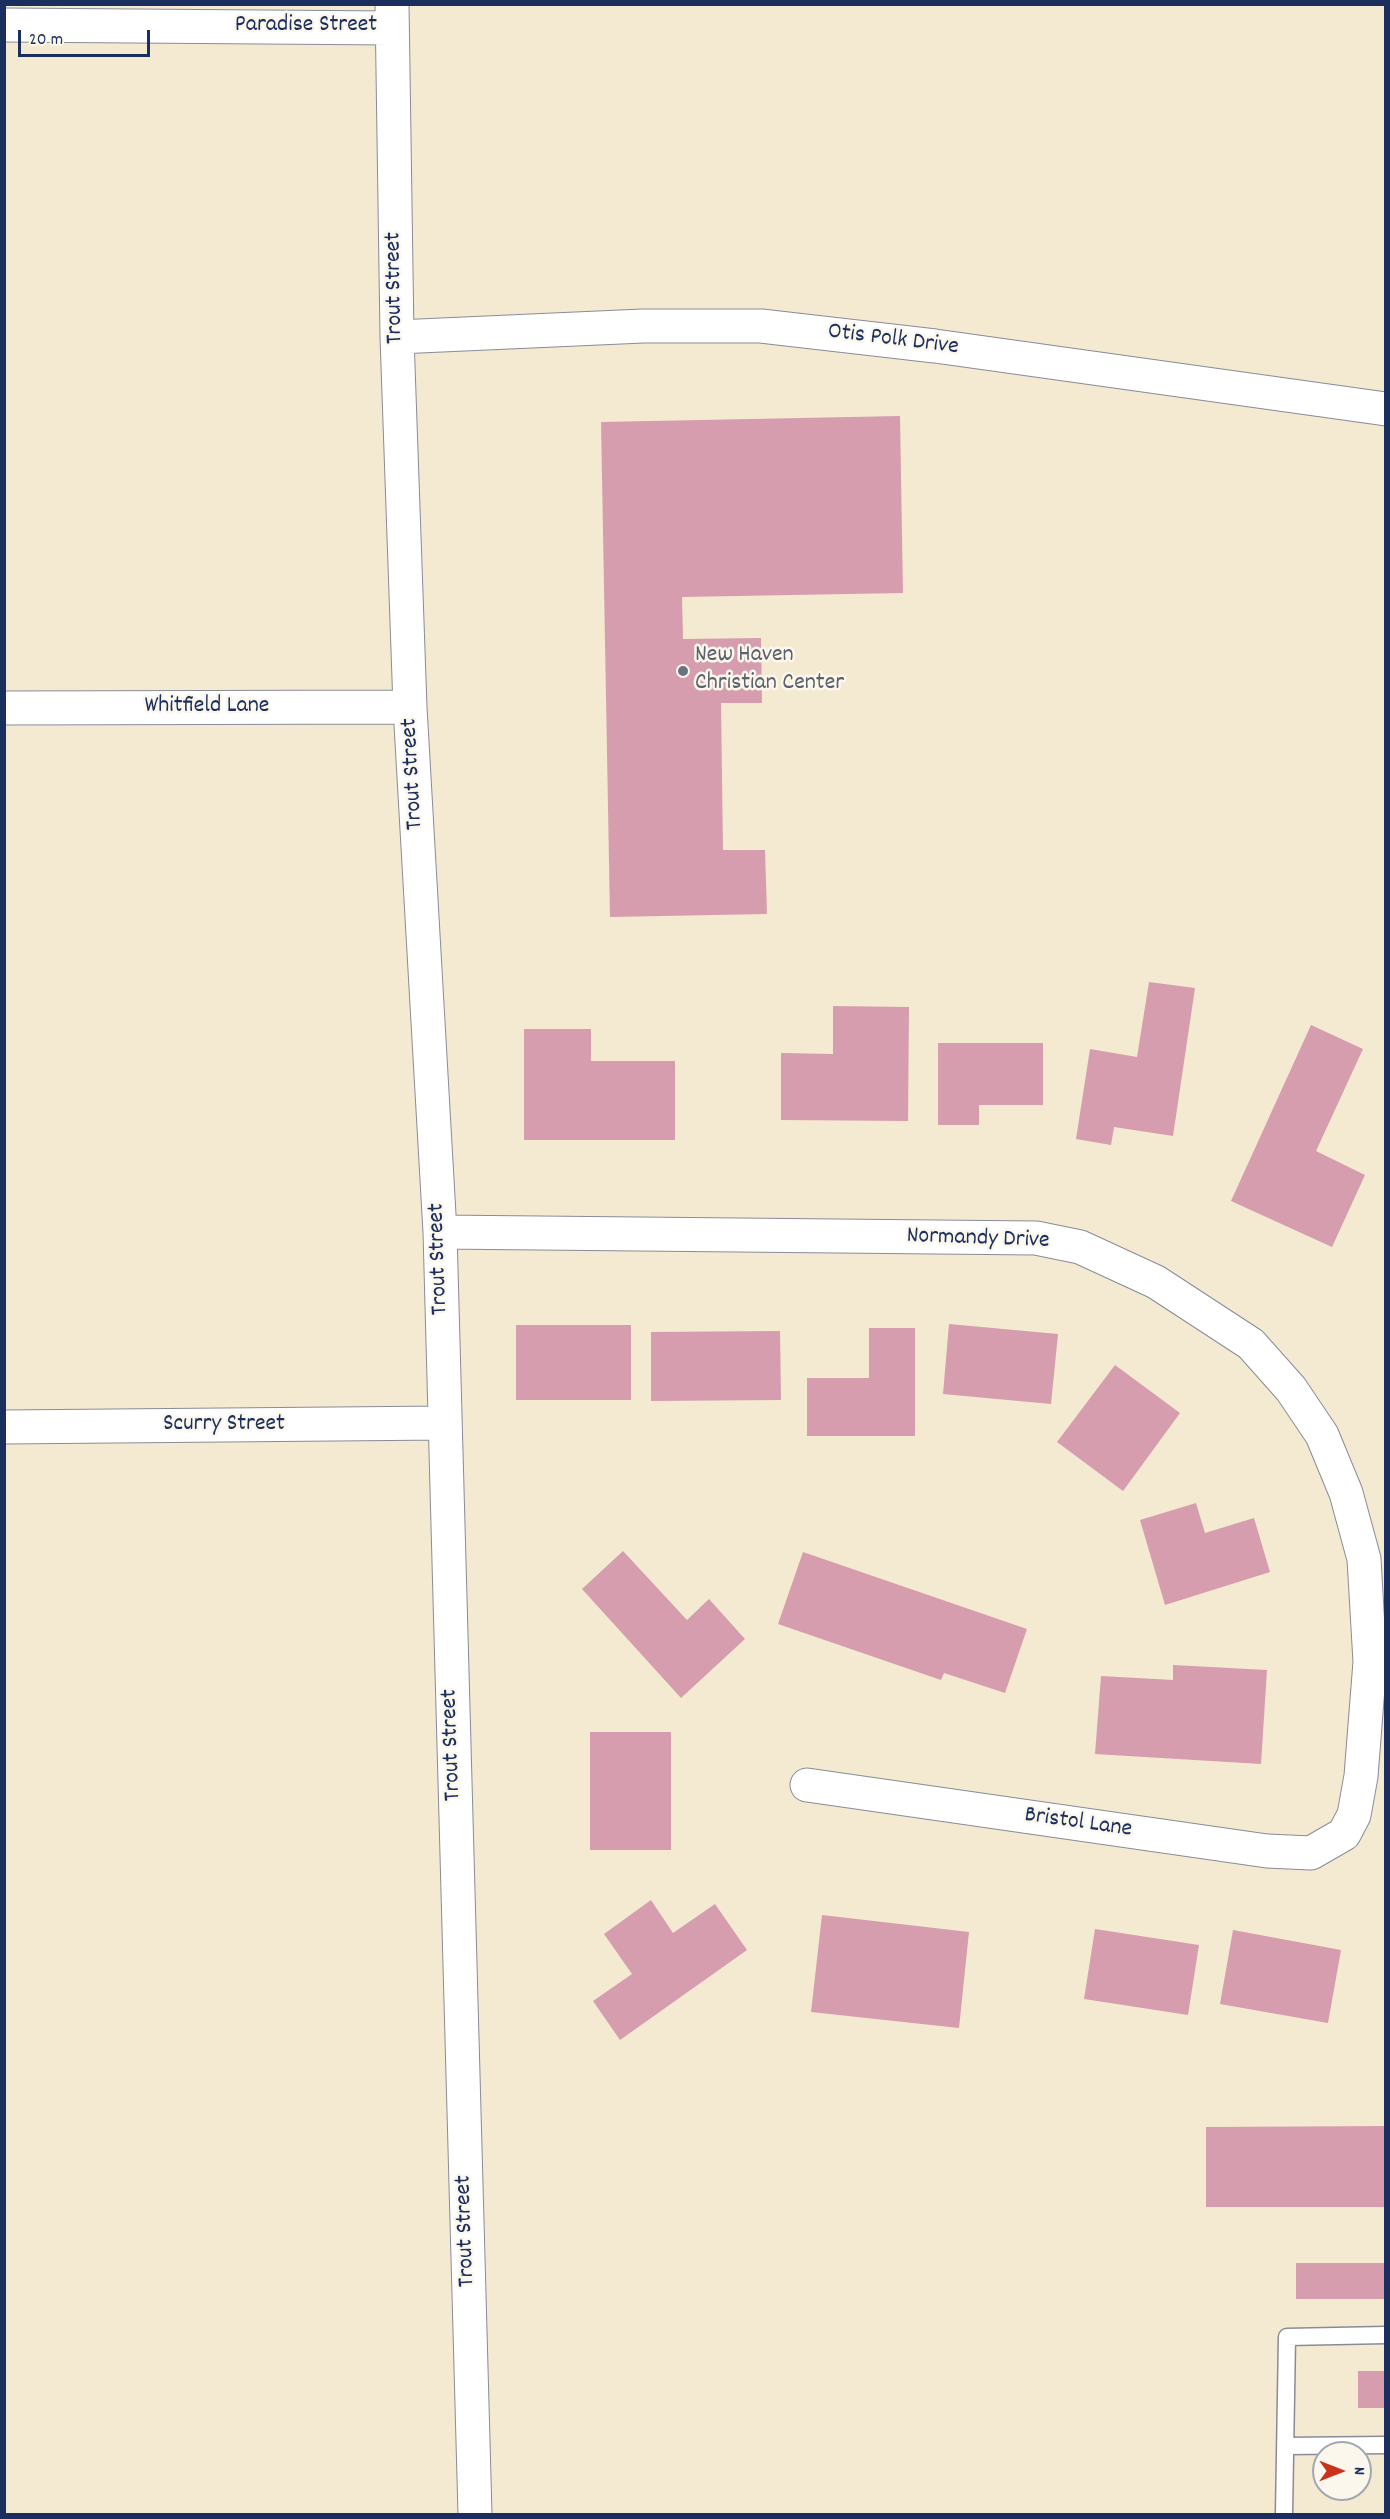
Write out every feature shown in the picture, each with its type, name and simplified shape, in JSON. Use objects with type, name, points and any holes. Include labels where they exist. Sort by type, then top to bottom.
[{"type":"street","name":"Paradise Street","points":[[4,26],[392,16]]},
{"type":"street","name":"Trout Street","points":[[392,16],[397,337],[410,707],[440,1232],[475,2514]]},
{"type":"street","name":"Otis Polk Drive","points":[[397,337],[643,326],[761,326],[935,346],[1386,408]]},
{"type":"street","name":"Whitfield Lane","points":[[4,708],[410,707]]},
{"type":"street","name":"Normandy Drive","points":[[440,1232],[1036,1238],[1080,1247],[1119,1264],[1156,1282],[1211,1316],[1251,1344],[1292,1389],[1322,1435],[1347,1493],[1364,1559],[1370,1662],[1361,1776],[1354,1815],[1344,1834]]},
{"type":"street","name":"Scurry Street","points":[[4,1427],[444,1423]]},
{"type":"street","name":"Bristol Lane","points":[[807,1785],[1267,1851],[1311,1853],[1344,1834]]},
{"type":"lane","points":[[1284,2514],[1287,2337],[1386,2334]]},
{"type":"lane","points":[[1285,2446],[1386,2445]]},
{"type":"building","name":"New Haven Christian Center","points":[[900,416],[903,593],[682,597],[683,639],[761,638],[762,703],[721,703],[723,850],[765,850],[767,914],[610,917],[601,422]]},
{"type":"building","points":[[1149,982],[1195,988],[1173,1136],[1114,1127],[1111,1145],[1076,1139],[1090,1049],[1137,1057]]},
{"type":"building","points":[[833,1006],[909,1007],[908,1121],[781,1120],[781,1053],[833,1054]]},
{"type":"building","points":[[1311,1025],[1363,1049],[1316,1151],[1365,1175],[1332,1247],[1231,1201]]},
{"type":"building","points":[[524,1029],[591,1029],[591,1061],[675,1061],[675,1140],[524,1140]]},
{"type":"building","points":[[938,1043],[1043,1043],[1043,1105],[979,1105],[979,1125],[938,1125]]},
{"type":"building","points":[[949,1324],[1058,1334],[1051,1404],[943,1394]]},
{"type":"building","points":[[516,1325],[631,1325],[631,1400],[516,1400]]},
{"type":"building","points":[[869,1328],[915,1328],[915,1436],[807,1436],[807,1378],[869,1378]]},
{"type":"building","points":[[780,1331],[781,1400],[651,1401],[651,1332]]},
{"type":"building","points":[[1115,1365],[1180,1413],[1123,1491],[1057,1442]]},
{"type":"building","points":[[1196,1503],[1205,1533],[1254,1518],[1270,1572],[1165,1605],[1140,1520]]},
{"type":"building","points":[[623,1551],[687,1620],[709,1599],[745,1639],[681,1698],[582,1589]]},
{"type":"building","points":[[803,1552],[1027,1629],[1005,1693],[944,1673],[941,1680],[778,1624]]},
{"type":"building","points":[[1173,1665],[1267,1670],[1261,1764],[1095,1754],[1101,1676],[1173,1680]]},
{"type":"building","points":[[590,1732],[671,1732],[671,1850],[590,1850]]},
{"type":"building","points":[[651,1900],[673,1933],[715,1904],[747,1950],[620,2040],[593,2001],[632,1974],[604,1934]]},
{"type":"building","points":[[822,1915],[969,1932],[959,2028],[811,2012]]},
{"type":"building","points":[[1095,1929],[1199,1945],[1188,2015],[1084,1999]]},
{"type":"building","points":[[1233,1930],[1341,1950],[1328,2023],[1220,2004]]},
{"type":"building","points":[[1386,2126],[1386,2207],[1206,2207],[1206,2127]]},
{"type":"building","points":[[1296,2263],[1386,2263],[1386,2299],[1296,2299]]},
{"type":"building","points":[[1358,2371],[1386,2371],[1386,2408],[1358,2408]]},
{"type":"place","name":"New Haven Christian Center","points":[[683,671]]}]
